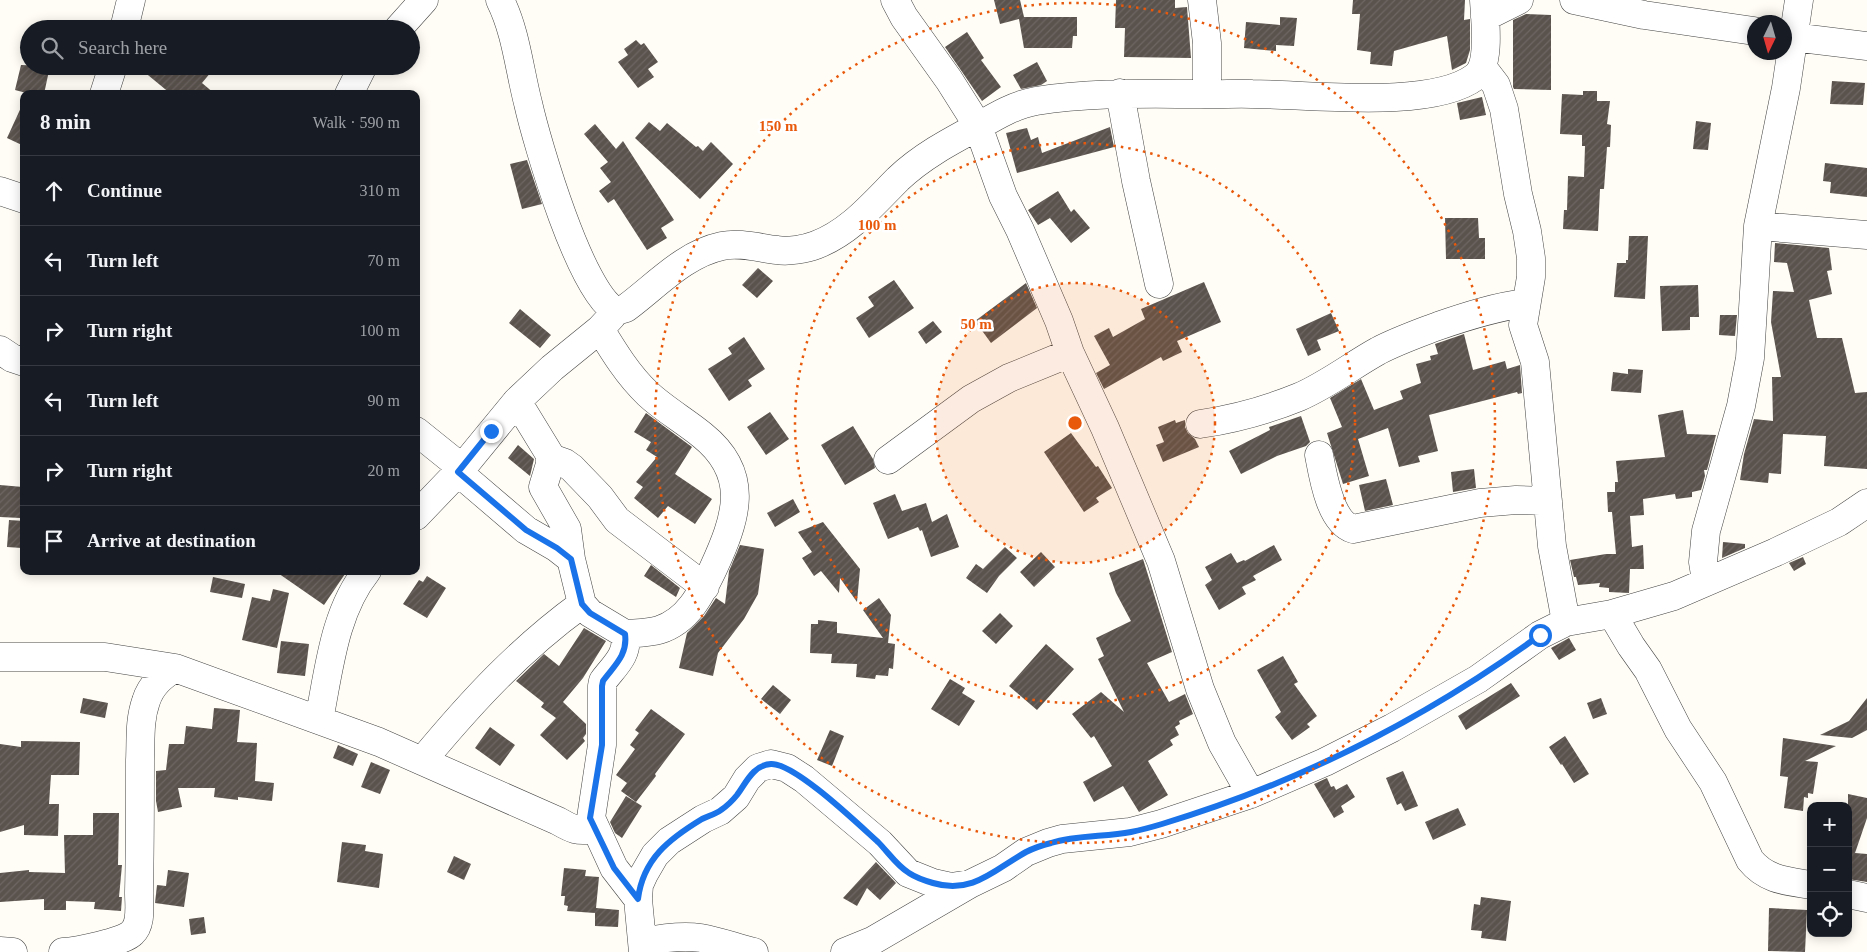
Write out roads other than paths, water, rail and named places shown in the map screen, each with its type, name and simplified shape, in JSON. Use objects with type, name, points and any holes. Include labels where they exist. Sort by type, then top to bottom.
[{"type":"street","points":[[126,20],[131,0]]},
{"type":"street","points":[[406,20],[424,0]]},
{"type":"street","points":[[500,0],[509,18],[527,102],[539,145],[576,253],[595,289],[608,305],[608,320],[625,368],[648,394],[704,437],[722,454],[731,469],[735,491],[733,512],[726,541],[705,587],[691,608],[675,623],[659,630],[625,634],[590,613],[582,604],[571,559],[567,529],[544,489],[551,458]]},
{"type":"street","points":[[895,0],[904,17],[949,80],[978,126],[1003,196],[1020,230],[1059,321],[1070,353],[1109,437],[1161,561],[1200,689],[1222,743],[1252,794]]},
{"type":"street","points":[[1202,0],[1207,43],[1207,94]]},
{"type":"street","points":[[420,512],[460,470],[517,401],[552,368],[608,320],[694,256],[723,246],[745,245],[780,251],[815,246],[846,229],[920,160],[1008,109],[1035,101],[1120,93],[1351,97],[1418,96],[1457,86],[1475,77],[1483,68],[1485,55],[1484,8],[1519,0]]},
{"type":"street","points":[[1574,0],[1635,13],[1747,30]]},
{"type":"street","points":[[1792,25],[1799,0]]},
{"type":"street","points":[[1792,36],[1867,46]]},
{"type":"street","points":[[1706,581],[1703,562],[1706,531],[1741,406],[1750,358],[1758,226],[1786,88],[1788,60]]},
{"type":"street","points":[[1483,68],[1496,85],[1504,109],[1518,194],[1527,230],[1531,258],[1531,277],[1523,325],[1535,362],[1552,546],[1566,622]]},
{"type":"street","points":[[105,90],[110,75]]},
{"type":"street","points":[[351,90],[358,75]]},
{"type":"street","points":[[1120,93],[1136,181],[1159,284]]},
{"type":"street","points":[[0,191],[20,198]]},
{"type":"street","points":[[1758,226],[1867,235]]},
{"type":"street","points":[[1200,424],[1229,420],[1274,407],[1320,386],[1376,352],[1401,340],[1470,315],[1502,306],[1526,303]]},
{"type":"street","points":[[0,350],[20,361]]},
{"type":"street","points":[[888,460],[971,399],[1009,378],[1070,353]]},
{"type":"street","points":[[517,401],[551,458],[565,463],[576,471],[600,497],[617,520],[705,587]]},
{"type":"street","points":[[420,435],[526,530],[557,548],[571,559]]},
{"type":"street","points":[[1319,455],[1325,484],[1339,520],[1346,527],[1353,529],[1480,504],[1516,500],[1548,501]]},
{"type":"street","points":[[845,952],[872,941],[970,884],[1003,868],[1026,852],[1062,839],[1130,832],[1161,824],[1252,794],[1326,762],[1392,728],[1478,679],[1540,635],[1566,622],[1612,614],[1674,596],[1776,552],[1839,522],[1867,503]]},
{"type":"street","points":[[319,720],[335,639],[348,604],[365,575]]},
{"type":"street","points":[[423,760],[483,689],[553,625],[582,604]]},
{"type":"street","points":[[1612,614],[1648,670],[1678,729],[1713,782],[1750,860],[1756,868],[1773,878],[1807,884]]},
{"type":"street","points":[[625,634],[627,644],[623,655],[603,681],[602,686],[602,745],[590,818],[614,868],[638,899]]},
{"type":"street","points":[[0,657],[105,658],[175,668],[423,760],[558,821],[571,829],[582,831],[594,829]]},
{"type":"street","points":[[63,952],[123,939],[132,934],[137,926],[139,916],[140,864],[140,725],[146,700],[152,686],[175,668]]},
{"type":"street","points":[[754,952],[702,938],[673,937],[643,947],[638,899],[639,885],[655,855],[669,841],[703,819],[720,811],[736,797],[747,779],[758,768],[772,764],[787,768],[804,778],[880,843],[908,873],[933,883],[951,887],[970,884]]},
{"type":"street","points":[[1852,895],[1867,898]]},
{"type":"street","points":[[0,951],[13,952]]}]
